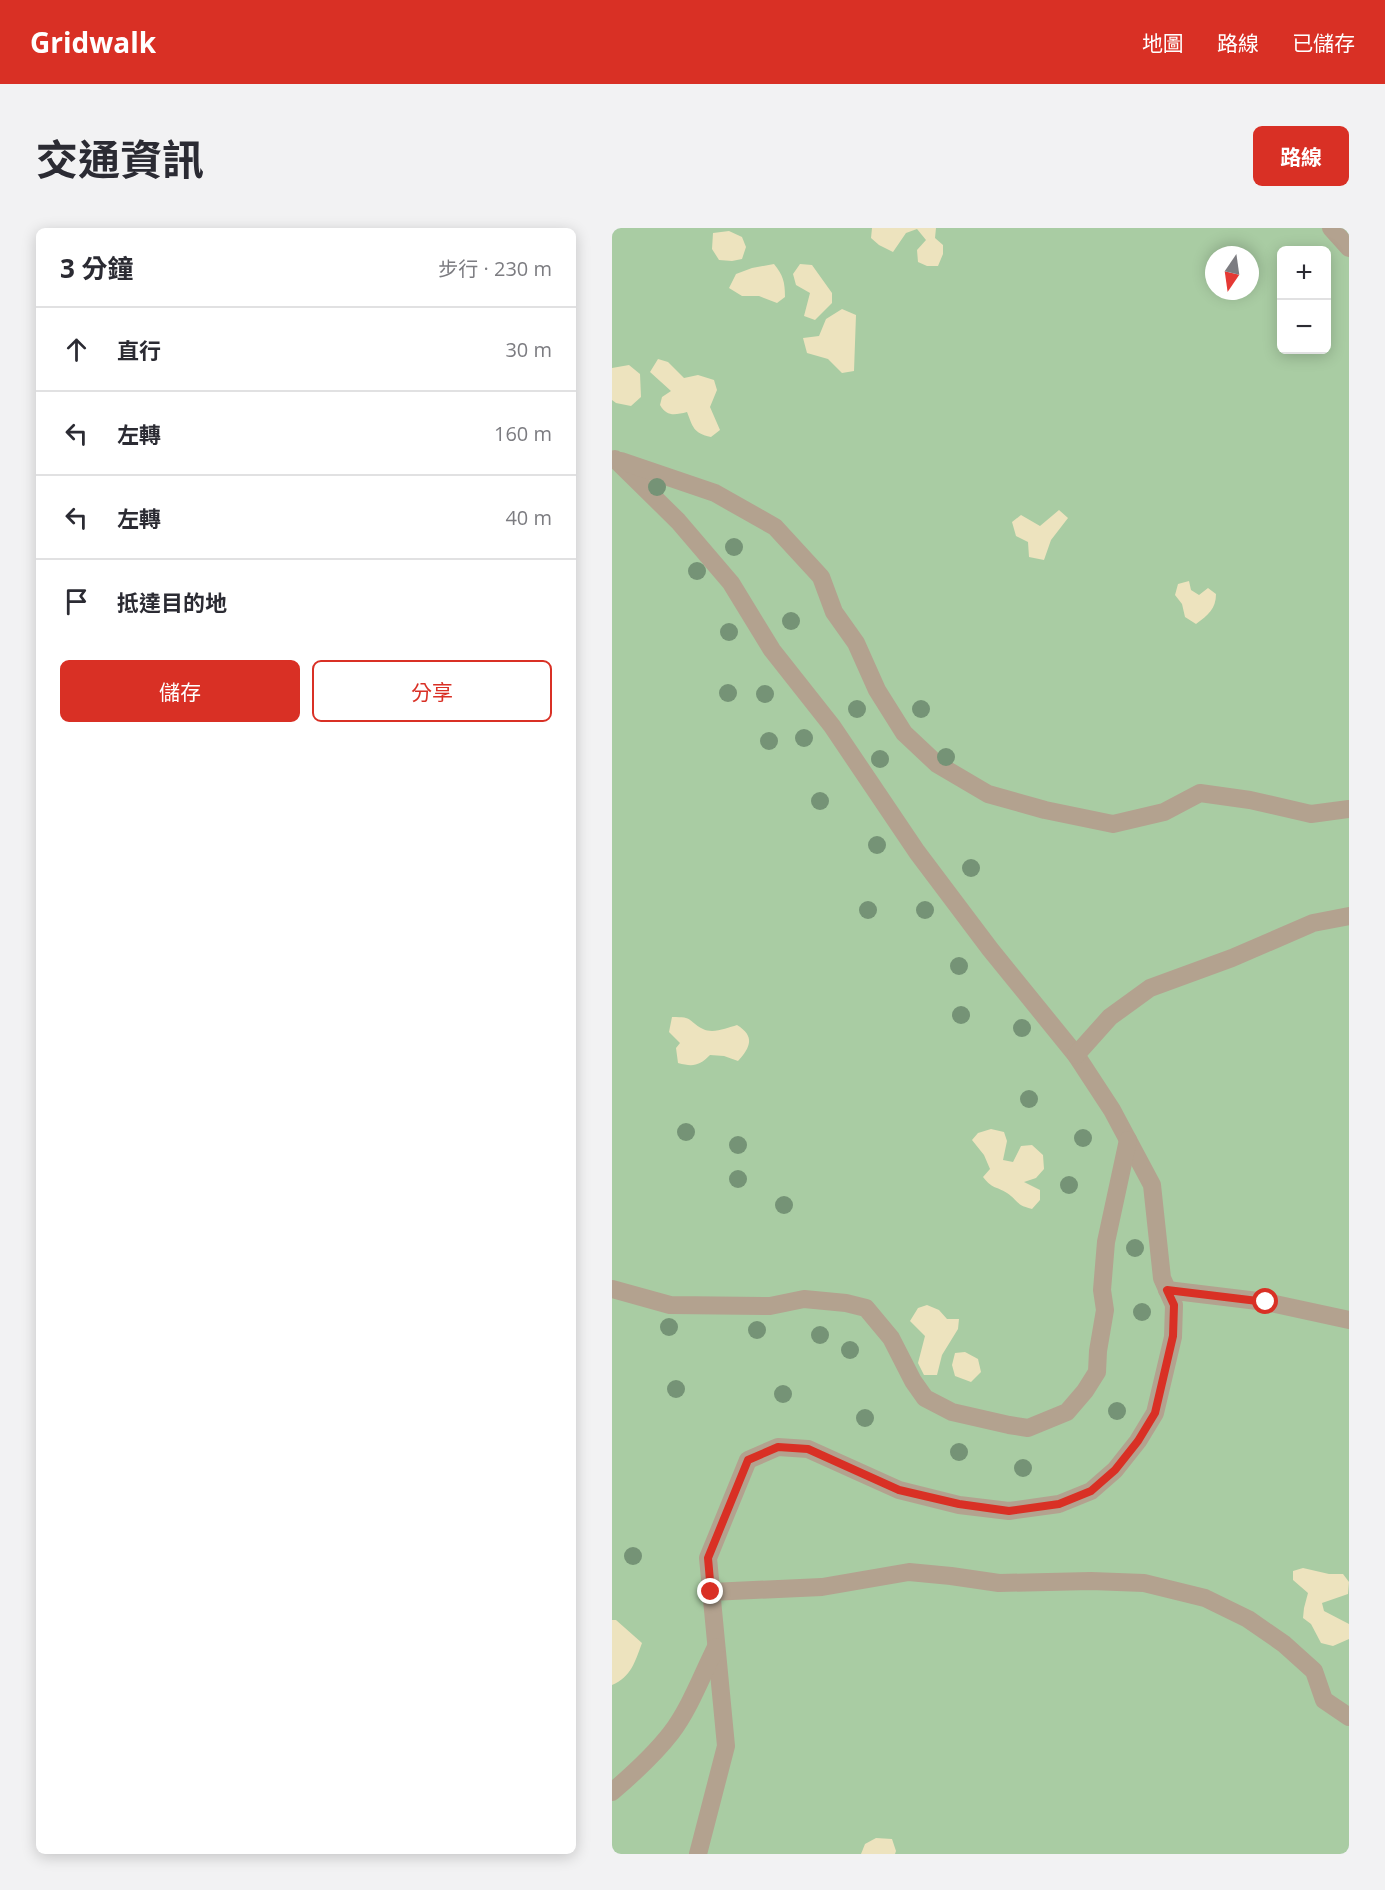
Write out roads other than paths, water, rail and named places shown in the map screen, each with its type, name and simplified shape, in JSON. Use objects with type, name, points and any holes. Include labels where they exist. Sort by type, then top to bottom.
[{"type":"lane","points":[[1330,228],[1349,248]]},
{"type":"lane","points":[[614,457],[715,493],[775,526],[821,577],[834,612],[856,644],[877,690],[904,733],[937,764],[988,794],[1045,810],[1113,824],[1164,812],[1200,793],[1250,800],[1311,814],[1349,809]]},
{"type":"lane","points":[[614,457],[678,521],[731,583],[772,650],[832,726],[917,852],[990,949],[1076,1055],[1112,1110],[1152,1185],[1162,1278],[1174,1305],[1173,1336],[1155,1413],[1138,1441],[1115,1470],[1091,1491],[1059,1504],[1009,1511],[959,1504],[899,1490],[808,1449],[778,1447],[748,1460],[708,1558],[726,1746],[698,1854]]},
{"type":"lane","points":[[1076,1055],[1110,1017],[1150,988],[1232,958],[1313,923],[1349,916]]},
{"type":"lane","points":[[612,1289],[670,1305],[770,1306],[804,1299],[846,1303],[866,1308],[891,1338],[913,1381],[925,1398],[952,1412],[1028,1428],[1067,1412],[1098,1372],[1098,1351],[1105,1310],[1102,1290],[1106,1242],[1128,1140]]},
{"type":"lane","points":[[1167,1290],[1266,1302],[1349,1320]]},
{"type":"lane","points":[[711,1592],[822,1587],[909,1572],[999,1583],[1091,1581],[1144,1583],[1205,1598],[1248,1619],[1284,1644],[1314,1671],[1324,1700],[1349,1717]]},
{"type":"lane","points":[[612,1792],[649,1759],[672,1732],[716,1647]]}]
